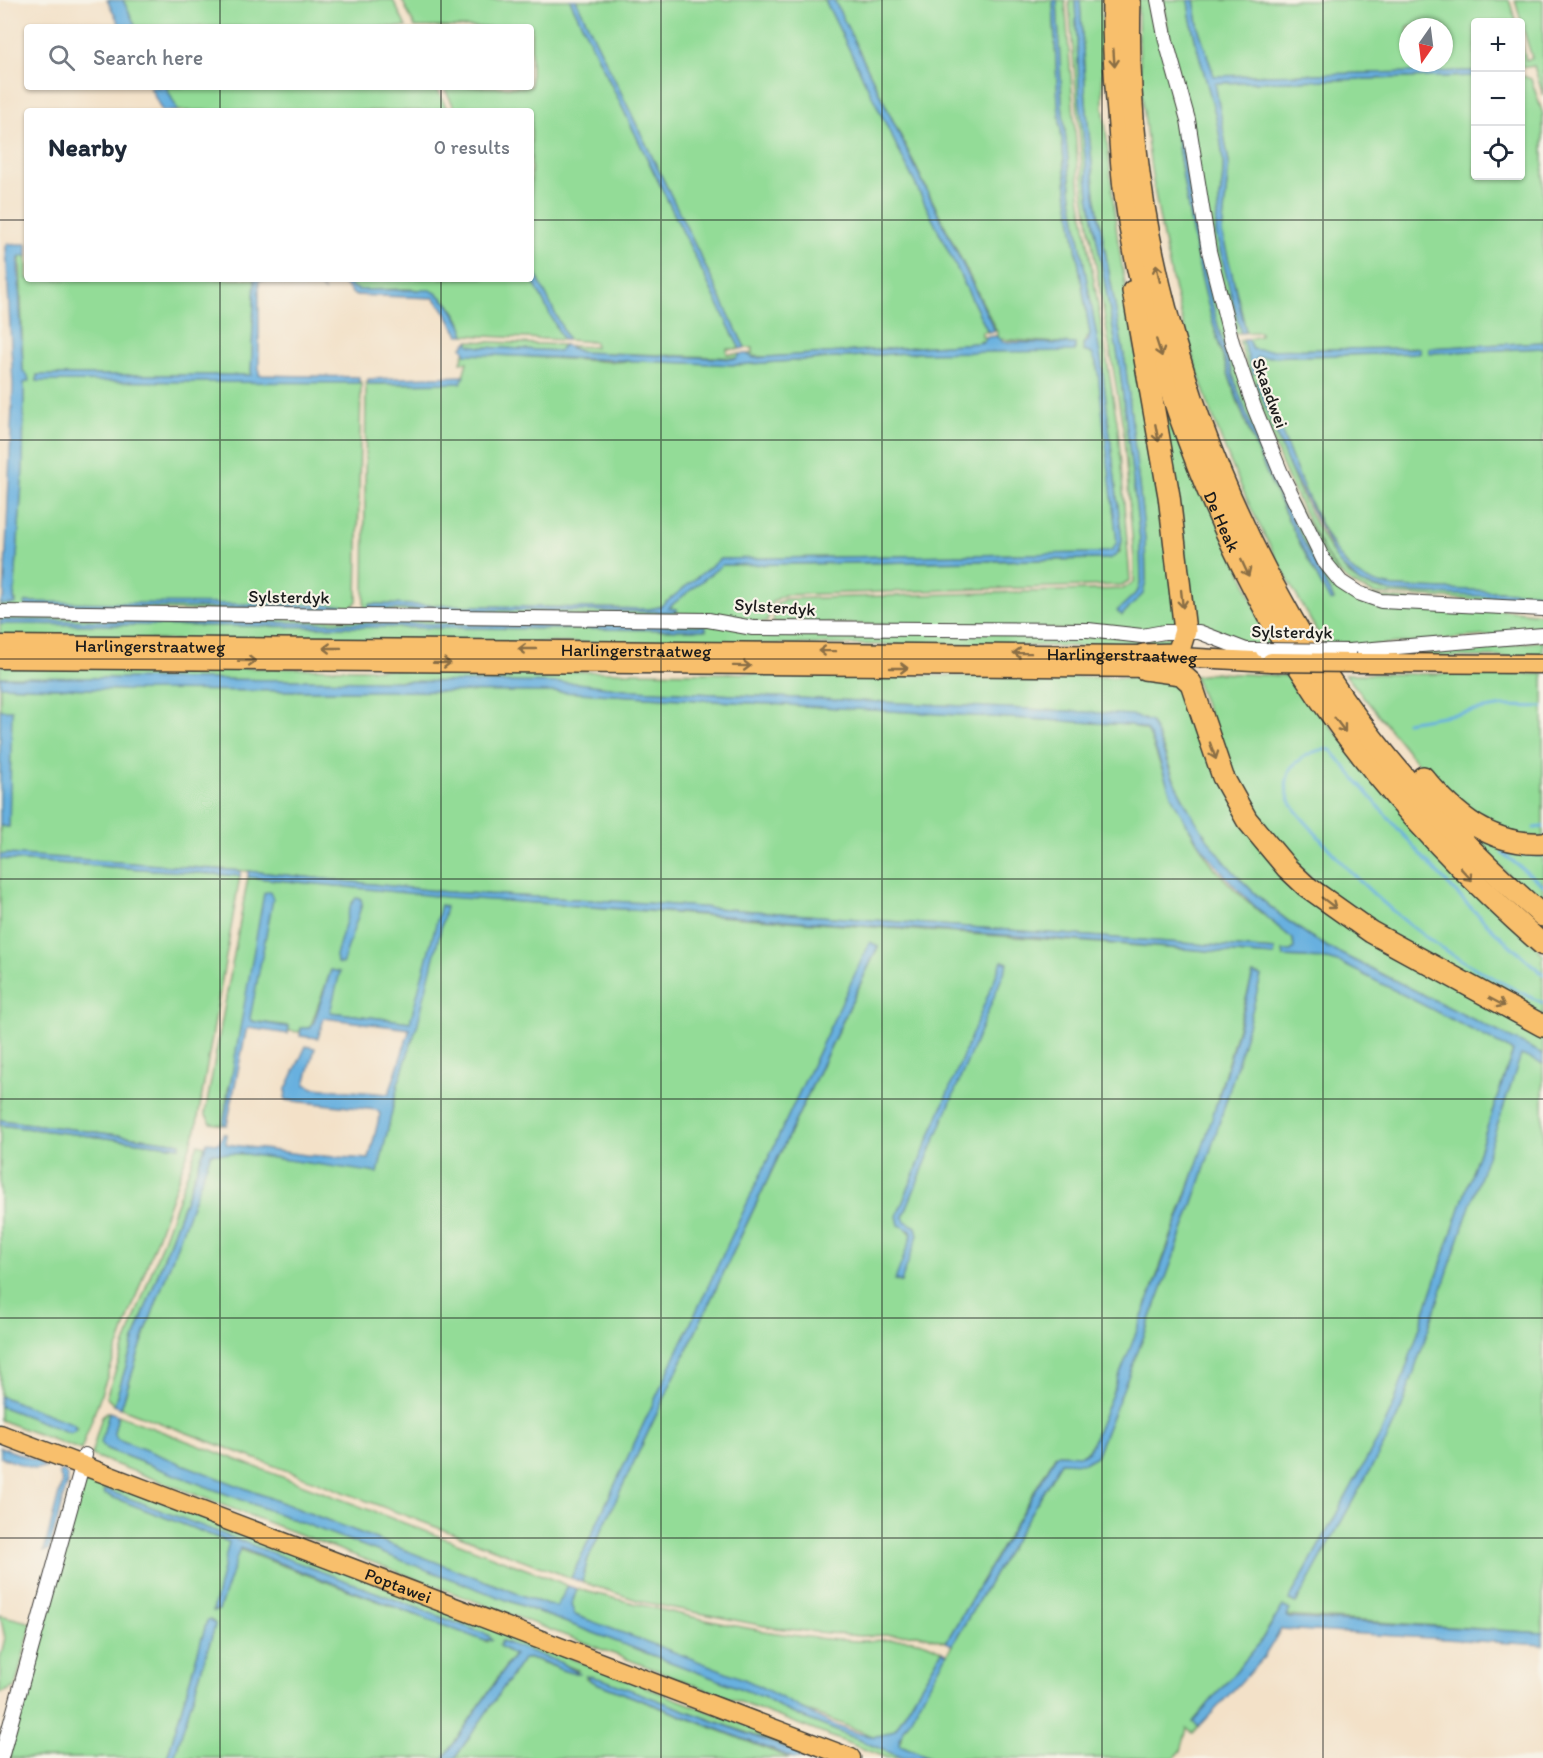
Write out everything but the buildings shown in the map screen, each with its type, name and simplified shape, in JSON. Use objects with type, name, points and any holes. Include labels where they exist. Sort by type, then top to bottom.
[{"type":"highway","name":"De Heak","points":[[1113,0],[1113,52],[1124,188],[1152,326],[1191,448],[1216,508],[1276,630],[1317,694],[1413,818],[1481,890],[1543,945]]},
{"type":"highway","name":"De Heak","points":[[1130,0],[1134,120],[1149,228],[1176,342],[1212,450],[1249,536],[1292,620],[1338,690],[1387,755],[1435,812],[1543,916]]},
{"type":"highway","points":[[1124,188],[1134,312],[1169,496],[1185,631],[1179,650],[1173,654],[1144,662]]},
{"type":"highway","points":[[1212,450],[1308,623],[1348,685],[1392,741],[1431,786],[1470,822],[1503,840],[1526,844],[1543,843]]},
{"type":"highway","points":[[1144,662],[1181,674],[1191,682],[1213,752],[1242,811],[1266,845],[1306,886],[1371,932],[1543,1026]]},
{"type":"main road","name":"Harlingerstraatweg","points":[[0,645],[1144,662]]},
{"type":"main road","name":"Harlingerstraatweg","points":[[0,659],[1144,662],[1267,656],[1543,664]]},
{"type":"main road","name":"Poptawei","points":[[0,1434],[84,1460],[851,1758]]},
{"type":"street","name":"Skaadwei","points":[[1158,0],[1166,41],[1188,120],[1209,251],[1232,342],[1281,473],[1324,561],[1341,582],[1358,593],[1381,601],[1543,609]]},
{"type":"street","name":"Sylsterdyk","points":[[0,612],[708,620],[753,628],[1088,630],[1143,636],[1185,631],[1210,634],[1246,650],[1267,656]]},
{"type":"street","name":"Sylsterdyk","points":[[1353,657],[1543,635]]},
{"type":"street","points":[[1,1758],[84,1460]]},
{"type":"green space","points":[[123,0],[393,0],[405,24],[135,24]]},
{"type":"green space","points":[[402,0],[570,0],[740,349],[727,349],[727,354],[740,354],[739,358],[580,352],[570,346],[595,347],[595,342],[568,340],[534,270],[534,108],[454,108],[446,90],[534,90],[534,24],[414,24]]},
{"type":"green space","points":[[576,0],[825,0],[988,332],[982,332],[982,337],[987,337],[987,339],[977,343],[767,357],[748,356],[747,354],[753,353],[753,348],[745,348]]},
{"type":"green space","points":[[834,0],[1053,0],[1058,103],[1068,198],[1090,334],[1083,344],[1083,351],[1092,354],[1101,385],[1114,503],[1117,542],[1115,548],[1107,553],[720,559],[669,600],[659,607],[649,609],[369,604],[369,609],[676,612],[676,609],[668,608],[721,565],[1109,559],[1120,552],[1122,541],[1102,365],[1072,198],[1062,103],[1057,0],[1065,0],[1080,195],[1118,428],[1130,580],[1122,585],[784,595],[772,602],[767,622],[364,611],[366,382],[369,384],[461,383],[467,362],[461,362],[464,353],[615,362],[640,360],[736,365],[905,353],[1075,350],[1075,344],[997,339],[997,332]]},
{"type":"green space","points":[[1069,0],[1075,0],[1080,102],[1089,196],[1119,362],[1140,540],[1141,581],[1138,591],[1118,611],[1122,615],[1146,581],[1145,539],[1125,361],[1095,195],[1086,102],[1080,0],[1101,0],[1103,104],[1117,234],[1180,627],[1142,632],[773,622],[776,604],[785,599],[1123,589],[1134,582],[1123,427],[1084,194]]},
{"type":"green space","points":[[1138,0],[1152,0],[1183,121],[1201,235],[1272,466],[1350,594],[1543,614],[1543,631],[1352,647],[1349,642],[1326,647],[1275,556],[1240,485],[1210,408],[1192,352],[1176,294],[1152,175],[1144,115]],"holes":[[[1179,125],[1208,287],[1232,374],[1271,473],[1334,599],[1330,601],[1267,474],[1228,375],[1198,261],[1175,126]]]},
{"type":"green space","points":[[1162,0],[1188,0],[1195,41],[1217,120],[1223,170],[1216,234],[1241,333],[1235,333],[1213,250]]},
{"type":"green space","points":[[1194,0],[1509,0],[1515,18],[1471,18],[1471,71],[1453,71],[1453,18],[1399,18],[1399,72],[1423,72],[1214,76],[1199,30]]},
{"type":"green space","points":[[1515,0],[1543,0],[1543,95],[1534,66],[1525,67],[1525,56],[1526,60],[1532,58],[1525,34],[1525,18],[1520,18]]},
{"type":"green space","points":[[1471,76],[1471,180],[1525,180],[1525,77],[1531,79],[1543,114],[1543,342],[1429,348],[1429,353],[1543,348],[1543,593],[1393,587],[1372,582],[1354,572],[1340,557],[1327,536],[1301,482],[1262,380],[1256,382],[1286,459],[1315,523],[1330,550],[1346,571],[1361,583],[1380,590],[1411,593],[1543,599],[1543,604],[1375,594],[1343,576],[1326,554],[1301,507],[1271,437],[1254,389],[1239,341],[1260,336],[1260,332],[1242,333],[1246,331],[1222,233],[1229,163],[1215,83]],"holes":[[[1248,340],[1252,349],[1419,348],[1420,353],[1257,357],[1255,361],[1258,372],[1243,341]]]},
{"type":"green space","points":[[168,90],[438,90],[446,108],[176,108]]},
{"type":"green space","points":[[20,256],[24,256],[24,282],[255,282],[251,375],[37,375],[37,381],[361,382],[357,601],[348,612],[0,609],[0,603],[16,601],[14,599],[23,468],[24,383],[28,381],[23,372]]},
{"type":"green space","points":[[348,282],[534,282],[563,340],[465,335],[458,316],[437,295],[410,289],[359,290]]},
{"type":"green space","points":[[1141,311],[1271,647],[1258,646],[1189,628]]},
{"type":"green space","points":[[468,341],[564,345],[559,351],[481,347],[469,345]]},
{"type":"green space","points":[[0,616],[615,621],[1178,637],[1166,647],[0,639],[0,624],[706,630],[705,626],[0,620]]},
{"type":"green space","points":[[1543,641],[1543,657],[1389,657]]},
{"type":"green space","points":[[0,665],[1168,678],[1179,680],[1208,747],[1285,869],[1543,1030],[1543,1054],[1329,948],[1305,933],[1261,899],[1224,861],[1193,816],[1175,783],[1155,731],[1144,719],[1085,712],[632,690],[576,683],[0,677]]},
{"type":"green space","points":[[1217,673],[1290,676],[1331,727],[1543,954],[1543,1021],[1339,906],[1249,818],[1194,676]]},
{"type":"green space","points":[[1345,674],[1543,674],[1543,838],[1499,833],[1436,786]]},
{"type":"green space","points":[[0,686],[124,690],[563,692],[1131,725],[1149,732],[1176,803],[1204,853],[1233,887],[1293,939],[1294,948],[1284,957],[1327,959],[1342,963],[1513,1051],[1394,1404],[1379,1437],[1289,1600],[1296,1603],[1386,1441],[1402,1407],[1521,1054],[1543,1064],[1543,1633],[1286,1616],[1274,1619],[1259,1644],[1193,1722],[1199,1727],[1193,1733],[1187,1729],[1181,1751],[1174,1758],[931,1758],[900,1745],[902,1729],[1061,1462],[1096,1456],[1166,1279],[1208,1159],[1261,976],[1253,974],[1207,1136],[1131,1348],[1089,1451],[1082,1455],[1056,1454],[946,1642],[918,1634],[860,1636],[775,1628],[643,1602],[582,1582],[588,1559],[878,947],[870,943],[571,1578],[121,1408],[145,1333],[211,1152],[245,1154],[378,1172],[398,1084],[418,1023],[329,1012],[331,970],[310,1028],[301,1028],[300,1032],[289,1031],[288,1026],[250,1021],[250,1018],[228,1090],[223,1125],[211,1123],[205,1114],[248,877],[504,900],[1274,956],[1274,950],[646,903],[447,892],[248,871],[0,855],[0,826],[9,827],[1,710],[0,732]],"holes":[[[1003,961],[1007,963],[903,1217],[904,1221],[916,1227],[918,1235],[900,1282],[896,1280],[912,1235],[897,1216]]]},
{"type":"green space","points":[[1445,807],[1543,847],[1543,906],[1511,878]]},
{"type":"green space","points":[[0,859],[240,876],[196,1129],[81,1450],[0,1420],[0,1406],[70,1433],[77,1427],[0,1396],[0,1125],[179,1147],[180,1143],[0,1120]]},
{"type":"green space","points":[[198,1144],[205,1146],[137,1331],[114,1405],[106,1397]]},
{"type":"green space","points":[[109,1412],[102,1443],[107,1449],[763,1697],[785,1710],[903,1758],[887,1758],[91,1455],[102,1416]]},
{"type":"green space","points":[[118,1415],[568,1586],[557,1606],[547,1605],[117,1439],[114,1432]]},
{"type":"green space","points":[[94,1475],[801,1747],[817,1758],[590,1676],[586,1678],[790,1758],[455,1758],[523,1659],[533,1659],[571,1673],[578,1670],[502,1641],[502,1648],[514,1654],[444,1758],[174,1758],[214,1629],[215,1624],[207,1621],[167,1758],[6,1758],[82,1483]],"holes":[[[104,1490],[488,1635],[488,1642],[238,1549],[229,1542],[104,1494]]]},
{"type":"green space","points":[[577,1589],[681,1615],[751,1629],[822,1639],[911,1640],[931,1645],[942,1651],[896,1728],[886,1735],[873,1736],[790,1704],[747,1681],[575,1615],[570,1610]]},
{"type":"green space","points":[[0,1615],[32,1623],[15,1687],[0,1694],[0,1659],[5,1638]]},
{"type":"water","points":[[107,0],[123,0],[135,24],[119,24]]},
{"type":"water","points":[[570,0],[576,0],[745,348],[740,349]]},
{"type":"water","points":[[825,0],[834,0],[995,331],[988,332]]},
{"type":"water","points":[[1053,0],[1057,0],[1062,103],[1072,198],[1102,365],[1122,541],[1117,555],[1109,559],[722,565],[668,608],[677,609],[677,612],[369,609],[369,604],[649,609],[659,607],[669,600],[720,559],[1096,553],[1112,550],[1117,542],[1097,365],[1092,354],[1084,351],[1083,344],[1088,341],[1090,334],[1068,198],[1058,103]]},
{"type":"water","points":[[1075,0],[1080,0],[1086,102],[1095,195],[1125,361],[1145,539],[1146,581],[1143,594],[1122,615],[1117,611],[1138,591],[1141,581],[1140,540],[1119,362],[1089,196],[1080,102]]},
{"type":"water","points":[[1188,0],[1194,0],[1199,30],[1214,76],[1471,71],[1471,76],[1215,83],[1229,163],[1222,233],[1246,332],[1241,333],[1216,234],[1223,170],[1221,141]]},
{"type":"water","points":[[152,90],[168,90],[176,108],[160,108]]},
{"type":"water","points":[[1175,125],[1179,125],[1208,287],[1232,374],[1271,473],[1334,600],[1330,601],[1297,538],[1241,410],[1211,317],[1198,263]]},
{"type":"water","points":[[8,244],[24,244],[24,256],[20,256],[18,261],[23,372],[28,376],[29,381],[24,383],[23,468],[14,599],[16,604],[1,605],[4,597],[13,385],[6,247]]},
{"type":"water","points":[[534,270],[568,340],[563,340],[534,282]]},
{"type":"water","points":[[255,282],[259,282],[259,375],[359,377],[359,383],[37,381],[37,375],[251,375]]},
{"type":"water","points":[[342,282],[348,282],[359,290],[430,290],[442,297],[452,309],[465,335],[459,335],[434,298],[354,295]]},
{"type":"water","points":[[996,336],[1003,342],[1075,344],[1075,351],[905,353],[736,365],[466,354],[462,347],[468,341],[470,345],[481,347],[559,351],[564,345],[580,352],[736,359],[740,354],[747,354],[754,358],[977,343],[984,342],[987,337]]},
{"type":"water","points":[[1248,339],[1252,349],[1257,350],[1420,348],[1420,353],[1257,357],[1255,361],[1258,372],[1253,374],[1243,341]]},
{"type":"water","points":[[1543,342],[1543,348],[1429,353],[1429,348]]},
{"type":"water","points":[[464,376],[461,383],[368,384],[368,379]]},
{"type":"water","points":[[1263,380],[1313,510],[1340,557],[1354,572],[1377,584],[1393,587],[1543,593],[1543,599],[1392,592],[1360,583],[1338,562],[1288,464],[1256,382]]},
{"type":"water","points":[[25,602],[342,605],[343,609],[25,606]]},
{"type":"water","points":[[0,620],[706,626],[706,630],[0,624]]},
{"type":"water","points":[[0,677],[576,683],[632,690],[1131,715],[1151,722],[1175,783],[1193,816],[1224,860],[1261,899],[1304,933],[1329,948],[1543,1054],[1543,1064],[1521,1055],[1402,1407],[1386,1441],[1296,1603],[1289,1600],[1379,1437],[1394,1404],[1513,1051],[1341,963],[1327,959],[1284,957],[1283,951],[1291,951],[1294,948],[1293,939],[1241,893],[1198,841],[1174,801],[1153,742],[1145,729],[1131,725],[563,692],[124,690],[0,686]]},
{"type":"water","points":[[0,710],[12,710],[9,827],[0,826]]},
{"type":"water","points":[[0,855],[241,871],[240,876],[0,859]]},
{"type":"water","points":[[248,871],[447,892],[646,903],[1275,950],[1274,956],[1019,936],[446,897],[248,877]]},
{"type":"water","points":[[270,891],[273,899],[250,1018],[251,1021],[289,1027],[288,1034],[249,1028],[246,1031],[227,1125],[223,1125],[264,893]]},
{"type":"water","points":[[356,898],[361,899],[362,904],[342,964],[337,963],[336,955],[351,904]]},
{"type":"water","points":[[441,905],[446,907],[418,1023],[398,1084],[378,1173],[245,1154],[211,1153],[145,1333],[121,1408],[114,1405],[137,1331],[207,1142],[219,1143],[223,1134],[226,1134],[226,1144],[306,1155],[369,1159],[380,1114],[377,1110],[285,1100],[286,1089],[306,1046],[315,1048],[305,1084],[313,1088],[389,1094],[410,1029],[324,1018],[318,1038],[300,1036],[301,1028],[310,1028],[314,1022],[331,970],[340,972],[330,1012],[410,1022]]},
{"type":"water","points":[[870,942],[878,946],[588,1559],[582,1582],[571,1578]]},
{"type":"water","points":[[1002,961],[1008,963],[903,1217],[905,1221],[916,1227],[918,1235],[901,1282],[895,1280],[912,1235],[911,1231],[899,1225],[897,1216]]},
{"type":"water","points":[[1253,974],[1261,976],[1208,1159],[1166,1279],[1096,1456],[1084,1463],[1061,1462],[952,1645],[946,1642],[1057,1454],[1082,1455],[1089,1451],[1180,1215],[1219,1095]]},
{"type":"water","points":[[0,1120],[180,1143],[180,1147],[0,1125]]},
{"type":"water","points":[[0,1396],[74,1424],[76,1430],[70,1433],[0,1406]]},
{"type":"water","points":[[109,1412],[118,1415],[114,1432],[117,1439],[547,1605],[557,1606],[568,1586],[577,1589],[571,1605],[575,1615],[746,1680],[823,1720],[855,1732],[878,1736],[896,1728],[942,1651],[947,1654],[899,1739],[900,1745],[931,1758],[903,1758],[785,1710],[763,1697],[107,1449],[101,1443]]},
{"type":"water","points":[[0,1447],[38,1461],[45,1468],[34,1469],[0,1457]]},
{"type":"water","points":[[62,1470],[67,1475],[67,1484],[49,1550],[44,1551],[62,1482],[59,1472]]},
{"type":"water","points":[[107,1490],[488,1635],[492,1640],[482,1640],[240,1548],[219,1610],[213,1611],[229,1542],[104,1494],[103,1491]]},
{"type":"water","points":[[1283,1606],[1290,1610],[1286,1616],[1289,1618],[1543,1633],[1543,1645],[1281,1629],[1264,1657],[1199,1727],[1193,1722],[1259,1644]]},
{"type":"water","points":[[210,1619],[215,1624],[214,1629],[174,1758],[167,1758],[207,1621]]},
{"type":"water","points":[[502,1641],[559,1662],[579,1673],[565,1671],[537,1660],[523,1659],[455,1758],[444,1758],[514,1655],[499,1646]]},
{"type":"water","points":[[586,1676],[602,1679],[812,1758],[794,1758],[591,1681]]},
{"type":"waterway","points":[[1406,722],[1504,706],[1543,707]]},
{"type":"waterway","points":[[1543,974],[1458,894],[1407,839],[1331,750],[1313,753],[1294,765],[1289,773],[1286,786],[1292,804],[1326,846],[1358,879],[1391,910],[1446,951],[1543,1003]]},
{"type":"waterway","points":[[1534,828],[1543,827]]},
{"type":"waterway","points":[[1543,855],[1502,853],[1543,885]]}]
